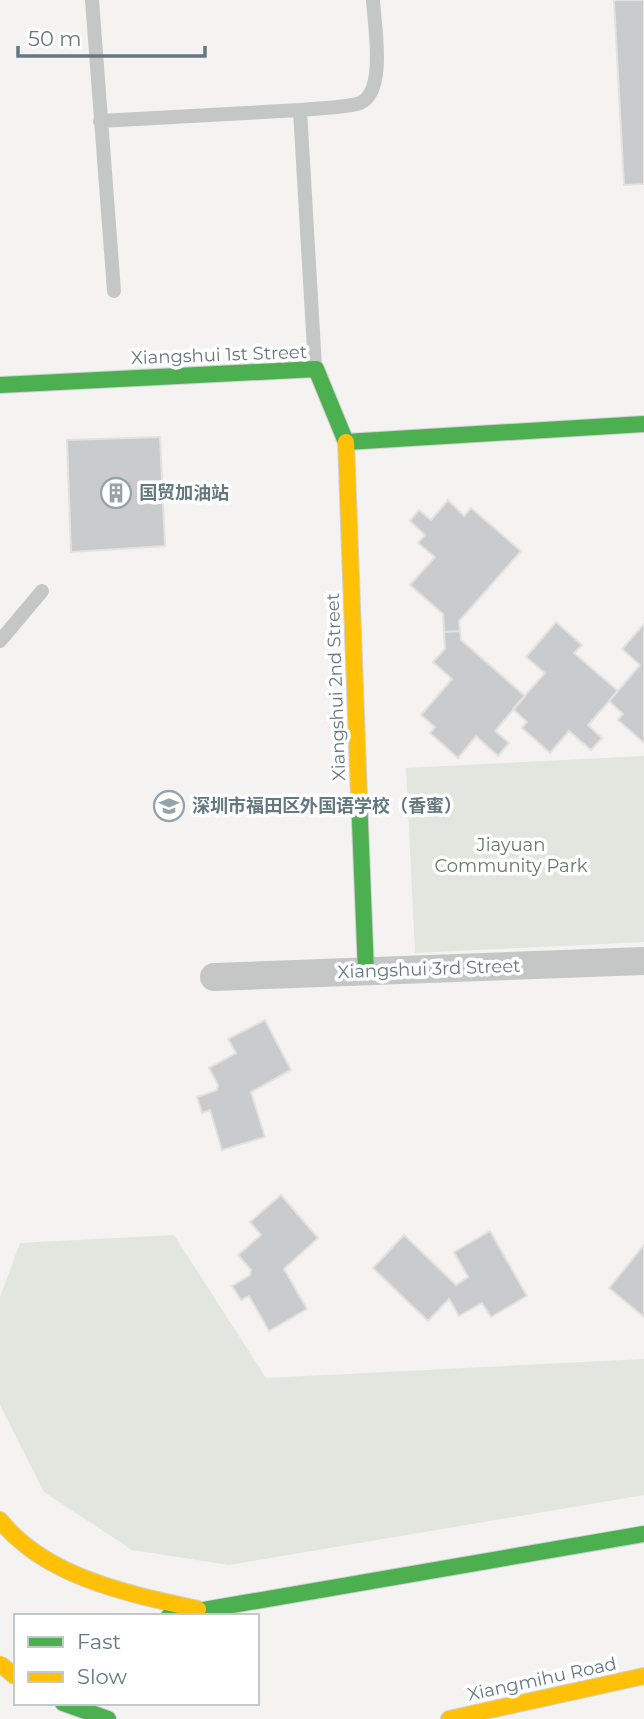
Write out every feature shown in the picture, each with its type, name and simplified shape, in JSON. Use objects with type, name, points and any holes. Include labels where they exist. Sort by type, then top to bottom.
[{"type":"main road","name":"Xiangshui 1st Street","points":[[0,385],[316,369],[346,442]]},
{"type":"main road","points":[[346,442],[644,424]]},
{"type":"main road","name":"Xiangshui 2nd Street","points":[[346,442],[366,972]]},
{"type":"main road","points":[[0,1520],[8,1530],[69,1573],[105,1588],[198,1609]]},
{"type":"main road","points":[[177,1614],[644,1534]]},
{"type":"main road","points":[[512,1705],[644,1661]]},
{"type":"main road","points":[[0,1664],[14,1675]]},
{"type":"main road","points":[[0,1682],[14,1671]]},
{"type":"main road","name":"Xiangmihu Road","points":[[449,1719],[644,1676]]},
{"type":"main road","points":[[69,1705],[108,1719]]},
{"type":"street","name":"Xiangshui 3rd Street","points":[[214,977],[644,961]]},
{"type":"lane","points":[[92,0],[114,291]]},
{"type":"lane","points":[[100,121],[300,110],[360,103],[369,95],[377,73],[373,0]]},
{"type":"lane","points":[[300,110],[316,369]]},
{"type":"lane","points":[[0,641],[42,591]]},
{"type":"green space","name":"Jiayuan Community Park","points":[[644,756],[644,942],[415,953],[406,768]]},
{"type":"green space","points":[[174,1235],[266,1378],[644,1359],[644,1495],[229,1565],[132,1550],[44,1492],[0,1405],[0,1297],[20,1243]]},
{"type":"building","points":[[614,0],[644,0],[644,184],[624,185]]},
{"type":"building","name":"国贸加油站","points":[[160,437],[165,546],[71,552],[67,440]]},
{"type":"building","points":[[448,500],[464,516],[471,508],[521,551],[459,621],[460,631],[444,632],[443,614],[410,585],[435,557],[418,543],[425,535],[410,521],[419,510],[431,520]]},
{"type":"building","points":[[556,622],[582,645],[574,653],[618,691],[588,725],[602,738],[591,750],[569,731],[550,753],[522,728],[527,722],[513,709],[545,673],[526,657]]},
{"type":"building","points":[[644,624],[644,743],[618,720],[623,714],[609,701],[640,665],[622,649]]},
{"type":"building","points":[[460,631],[461,640],[525,696],[495,731],[509,743],[498,756],[476,736],[458,758],[430,733],[435,727],[421,715],[452,679],[433,662],[445,649],[444,632]]},
{"type":"building","points":[[265,1020],[291,1070],[251,1092],[265,1137],[222,1150],[210,1110],[202,1113],[197,1097],[217,1090],[218,1085],[209,1068],[236,1053],[228,1039]]},
{"type":"building","points":[[281,1195],[318,1238],[284,1269],[307,1309],[269,1331],[249,1296],[241,1300],[232,1286],[250,1275],[251,1270],[238,1255],[261,1235],[250,1222]]},
{"type":"building","points":[[490,1231],[527,1296],[491,1317],[482,1303],[459,1316],[449,1299],[428,1321],[373,1268],[404,1235],[456,1285],[468,1277],[454,1252]]},
{"type":"building","points":[[644,1245],[644,1317],[609,1288]]},
{"type":"traffic: fast","points":[[0,385],[316,369],[346,442],[644,424]]},
{"type":"traffic: fast","points":[[359,797],[366,972]]},
{"type":"traffic: fast","points":[[181,1614],[644,1534]]},
{"type":"traffic: fast","points":[[69,1705],[108,1719]]},
{"type":"traffic: slow","points":[[346,442],[359,797]]},
{"type":"traffic: slow","points":[[0,1520],[19,1540],[65,1570],[118,1590],[198,1609]]},
{"type":"traffic: slow","points":[[0,1664],[14,1675]]},
{"type":"traffic: slow","points":[[449,1719],[644,1676]]},
{"type":"place","name":"国贸加油站","points":[[116,493]]},
{"type":"place","name":"深圳市福田区外国语学校（香蜜）","points":[[169,806]]}]
